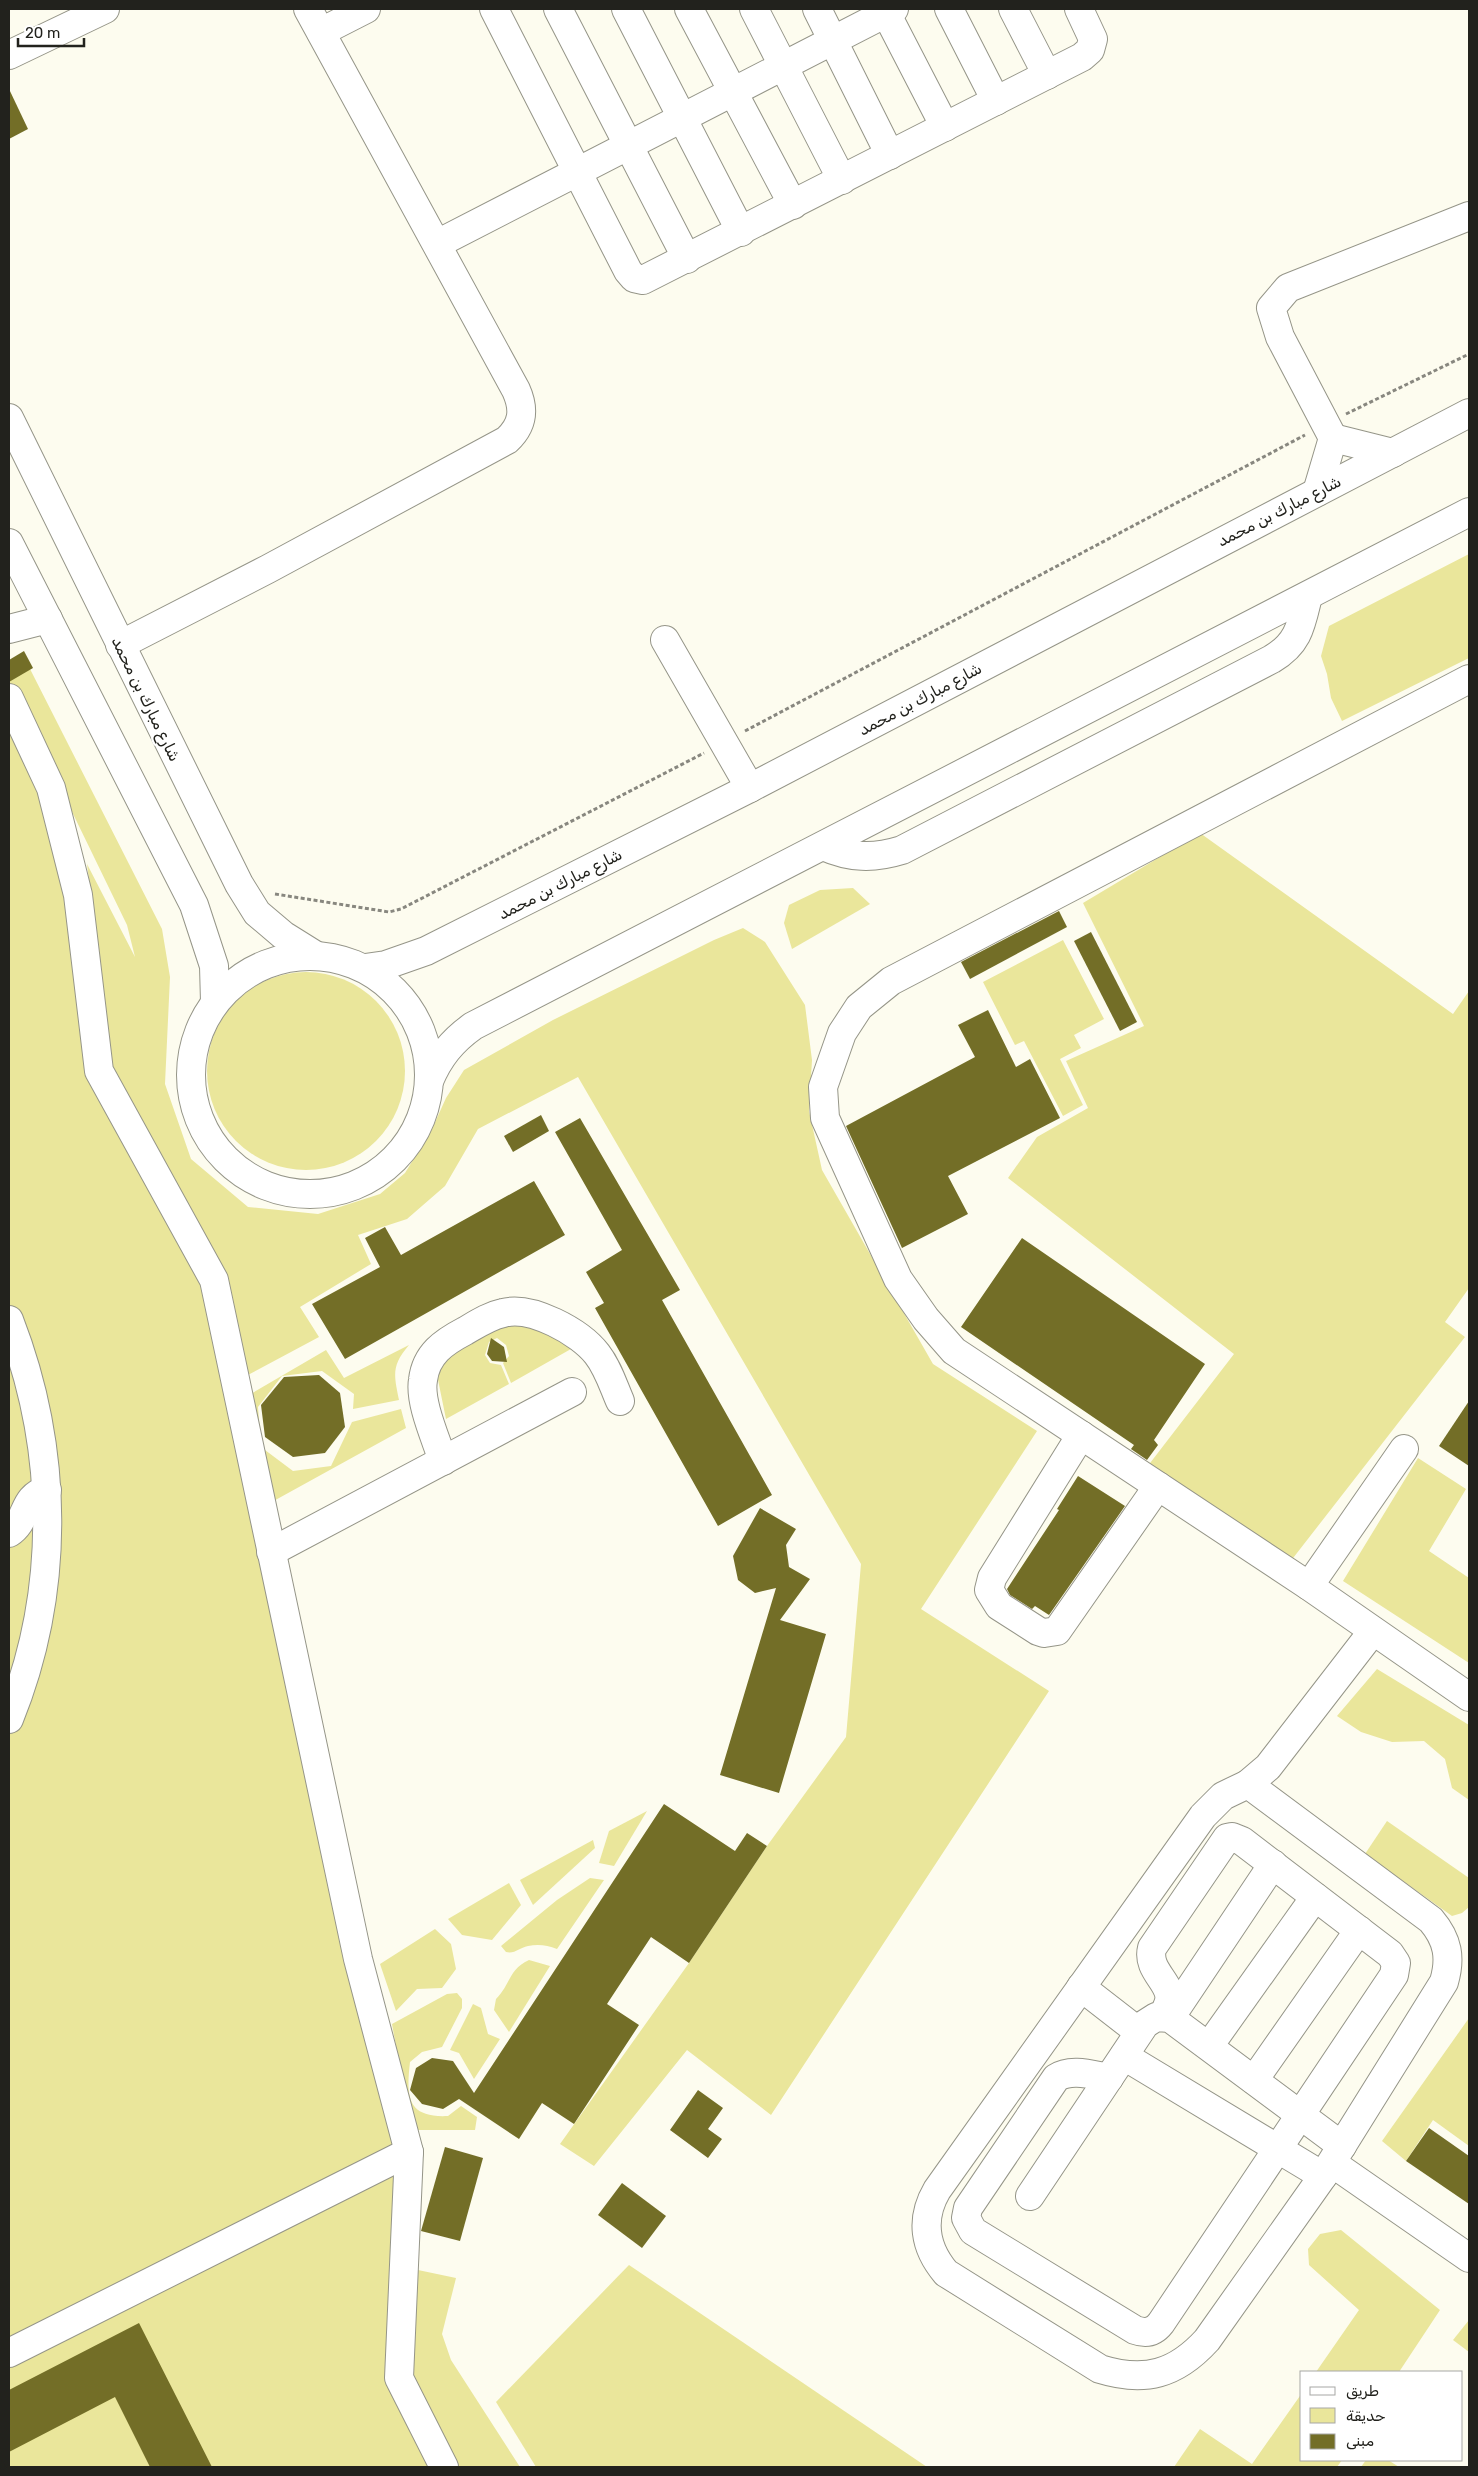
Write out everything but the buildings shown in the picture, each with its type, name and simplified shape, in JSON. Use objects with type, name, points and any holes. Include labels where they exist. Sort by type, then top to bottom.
[{"type":"street","points":[[9,55],[105,9]]},
{"type":"street","points":[[120,645],[285,560],[506,440],[515,432],[520,422],[521,400],[314,20],[366,9]]},
{"type":"street","points":[[494,9],[628,271],[634,278],[648,279],[1082,57],[1090,50],[1092,34],[1079,9]]},
{"type":"street","points":[[558,9],[687,259]]},
{"type":"street","points":[[626,9],[741,232]]},
{"type":"street","points":[[689,9],[793,205]]},
{"type":"street","points":[[754,9],[842,180]]},
{"type":"street","points":[[817,9],[890,155]]},
{"type":"street","points":[[949,9],[996,101]]},
{"type":"street","points":[[1013,9],[1047,75]]},
{"type":"street","points":[[436,244],[733,92],[888,10],[945,127]]},
{"type":"street","points":[[1317,492],[1330,431],[1280,337],[1271,308],[1288,288],[1469,216]]},
{"type":"street","name":"شارع مبارك بن محمد","points":[[365,968],[393,963],[426,952],[750,788],[1469,414]]},
{"type":"street","name":"شارع مبارك بن محمد","points":[[9,418],[239,884],[257,912],[283,936],[315,955]]},
{"type":"street","points":[[1330,431],[1393,453]]},
{"type":"street","points":[[429,1081],[426,1047],[414,1015],[392,988],[365,968],[340,959],[315,955],[277,960],[243,976],[216,1002],[196,1038],[191,1078],[198,1118],[219,1153],[250,1179],[288,1193],[329,1193],[367,1180],[399,1155],[420,1121],[429,1081],[439,1062],[451,1044],[473,1026],[1469,512]]},
{"type":"street","points":[[9,543],[194,905],[214,966],[216,1002]]},
{"type":"street","points":[[823,846],[854,856],[870,857],[902,850],[1264,664],[1283,653],[1292,644],[1298,634],[1308,596]]},
{"type":"street","points":[[9,629],[48,619]]},
{"type":"street","points":[[665,640],[750,788]]},
{"type":"street","points":[[1469,679],[890,981],[858,1007],[842,1033],[823,1087],[825,1118],[898,1279],[926,1319],[954,1351],[1309,1586],[1469,1697]]},
{"type":"street","points":[[9,698],[51,788],[78,894],[99,1071],[214,1280],[358,1959],[409,2152],[399,2378],[444,2467]]},
{"type":"street","points":[[443,1461],[423,1395],[424,1370],[437,1348],[447,1340],[498,1314],[516,1311],[529,1312],[541,1316],[586,1343],[604,1365],[620,1401]]},
{"type":"street","points":[[9,1320],[24,1364],[34,1405],[47,1490],[46,1574],[41,1611],[23,1683],[9,1719]]},
{"type":"street","points":[[271,1552],[572,1392]]},
{"type":"street","points":[[1081,1435],[992,1578],[989,1590],[994,1602],[999,1606],[1038,1631],[1044,1633],[1057,1631],[1158,1486]]},
{"type":"street","points":[[1309,1586],[1404,1449]]},
{"type":"street","points":[[9,1533],[17,1527],[33,1496],[47,1490]]},
{"type":"street","points":[[1248,1784],[1431,1920],[1446,1943],[1448,1969],[1444,1982],[1332,2162],[1207,2340],[1177,2366],[1159,2374],[1119,2375],[1100,2369],[946,2272],[931,2252],[927,2239],[927,2213],[931,2201],[1081,1987],[1212,1805],[1223,1796],[1248,1784],[1268,1768],[1373,1631]]},
{"type":"street","points":[[1166,2017],[1169,1994],[1153,1966],[1150,1954],[1152,1948],[1227,1838],[1238,1838],[1394,1957],[1396,1969],[1301,2115],[1278,2149],[1158,2328],[1147,2332],[1135,2330],[973,2231],[966,2218],[968,2208],[1056,2078],[1061,2074],[1116,2067],[1278,2149],[1332,2162],[1469,2258]]},
{"type":"street","points":[[1030,2196],[1140,2032],[1150,2020],[1166,2017],[1273,1864]]},
{"type":"street","points":[[1209,2046],[1315,1897]]},
{"type":"street","points":[[1254,2080],[1359,1930]]},
{"type":"street","points":[[1081,1987],[1140,2032]]},
{"type":"street","points":[[1166,2017],[1209,2046],[1301,2115],[1332,2162]]},
{"type":"street","points":[[9,2353],[409,2152]]},
{"type":"path","points":[[239,884],[296,898],[389,912],[401,909],[723,743],[1252,461],[1330,431],[1469,354]]},
{"type":"green space","points":[[1469,554],[1469,658],[1342,721],[1331,698],[1327,674],[1321,656],[1329,626]]},
{"type":"green space","points":[[29,667],[162,929],[170,977],[165,1084],[191,1159],[248,1207],[318,1214],[380,1194],[405,1173],[432,1129],[446,1098],[464,1070],[553,1020],[714,940],[743,928],[765,942],[805,1005],[812,1060],[809,1111],[822,1170],[933,1364],[1037,1431],[921,1609],[1049,1691],[771,2115],[687,2050],[594,2166],[560,2144],[689,1963],[767,1846],[846,1737],[861,1564],[578,1077],[478,1129],[445,1186],[407,1219],[358,1235],[371,1264],[300,1307],[319,1337],[246,1376],[115,1087],[87,864],[135,957],[127,925],[9,682],[9,674]]},
{"type":"green space","points":[[9,699],[77,838],[113,1095],[166,1194],[214,1322],[420,2194],[418,2270],[456,2278],[442,2334],[451,2360],[520,2467],[9,2467]]},
{"type":"green space","points":[[1200,833],[1453,1014],[1469,991],[1469,1288],[1445,1322],[1465,1337],[1290,1562],[1147,1467],[1234,1354],[1008,1178],[1037,1137],[1088,1108],[1066,1061],[1144,1026],[1083,903]]},
{"type":"green space","points":[[853,888],[870,904],[792,949],[784,923],[789,905],[820,890]]},
{"type":"green space","points":[[1063,940],[1104,1019],[1074,1035],[1081,1048],[1060,1059],[1083,1105],[1063,1116],[1024,1041],[1015,1045],[983,982]]},
{"type":"green space","points":[[306,972],[325,974],[344,980],[361,989],[376,1001],[388,1016],[397,1033],[403,1052],[405,1071],[403,1090],[397,1109],[388,1126],[376,1141],[361,1153],[344,1162],[325,1168],[306,1170],[287,1168],[268,1162],[251,1153],[236,1141],[224,1126],[215,1109],[209,1090],[207,1071],[209,1052],[215,1033],[224,1016],[236,1001],[251,989],[268,980],[287,974]]},
{"type":"green space","points":[[510,1318],[578,1345],[511,1383],[503,1363],[509,1356],[506,1345],[497,1338],[489,1342],[485,1355],[490,1363],[501,1365],[509,1384],[446,1419],[437,1375],[443,1358]]},
{"type":"green space","points":[[409,1345],[399,1359],[395,1371],[399,1400],[353,1409],[354,1394],[322,1371],[282,1376],[258,1407],[261,1447],[293,1471],[331,1466],[352,1422],[401,1409],[406,1428],[270,1503],[249,1395],[326,1350],[344,1378]]},
{"type":"green space","points":[[1418,1458],[1466,1489],[1429,1551],[1469,1578],[1469,1663],[1343,1581]]},
{"type":"green space","points":[[1377,1669],[1469,1725],[1469,1800],[1452,1788],[1445,1759],[1424,1741],[1392,1742],[1361,1732],[1337,1716]]},
{"type":"green space","points":[[647,1811],[614,1866],[599,1863],[609,1831]]},
{"type":"green space","points":[[1387,1821],[1469,1878],[1469,1907],[1462,1913],[1452,1916],[1365,1854]]},
{"type":"green space","points":[[593,1840],[595,1848],[533,1905],[520,1880]]},
{"type":"green space","points":[[590,1878],[604,1880],[557,1949],[535,1945],[515,1952],[506,1952],[501,1946],[557,1900]]},
{"type":"green space","points":[[509,1883],[521,1905],[492,1940],[462,1935],[448,1919]]},
{"type":"green space","points":[[435,1929],[451,1944],[456,1969],[442,1988],[417,1989],[396,2011],[380,1964]]},
{"type":"green space","points":[[529,1960],[550,1966],[509,2032],[494,2010],[496,1999],[517,1968]]},
{"type":"green space","points":[[457,1993],[462,1999],[462,2008],[442,2047],[422,2052],[410,2062],[409,2095],[417,2109],[434,2116],[448,2116],[461,2106],[477,2117],[475,2130],[411,2130],[392,2024],[447,1994]]},
{"type":"green space","points":[[473,2004],[481,2008],[488,2034],[500,2039],[474,2079],[459,2053],[450,2050]]},
{"type":"green space","points":[[1469,2018],[1469,2146],[1433,2120],[1406,2161],[1382,2141]]},
{"type":"green space","points":[[1341,2230],[1440,2310],[1400,2371],[1317,2371],[1359,2310],[1309,2265],[1308,2249],[1320,2234]]},
{"type":"green space","points":[[629,2265],[927,2467],[536,2467],[496,2402]]},
{"type":"green space","points":[[1469,2320],[1469,2352],[1453,2340]]},
{"type":"green space","points":[[1300,2396],[1300,2461],[1341,2461],[1337,2467],[1174,2467],[1200,2429],[1252,2464]]},
{"type":"green space","points":[[1365,2461],[1390,2461],[1399,2467],[1361,2467]]}]
